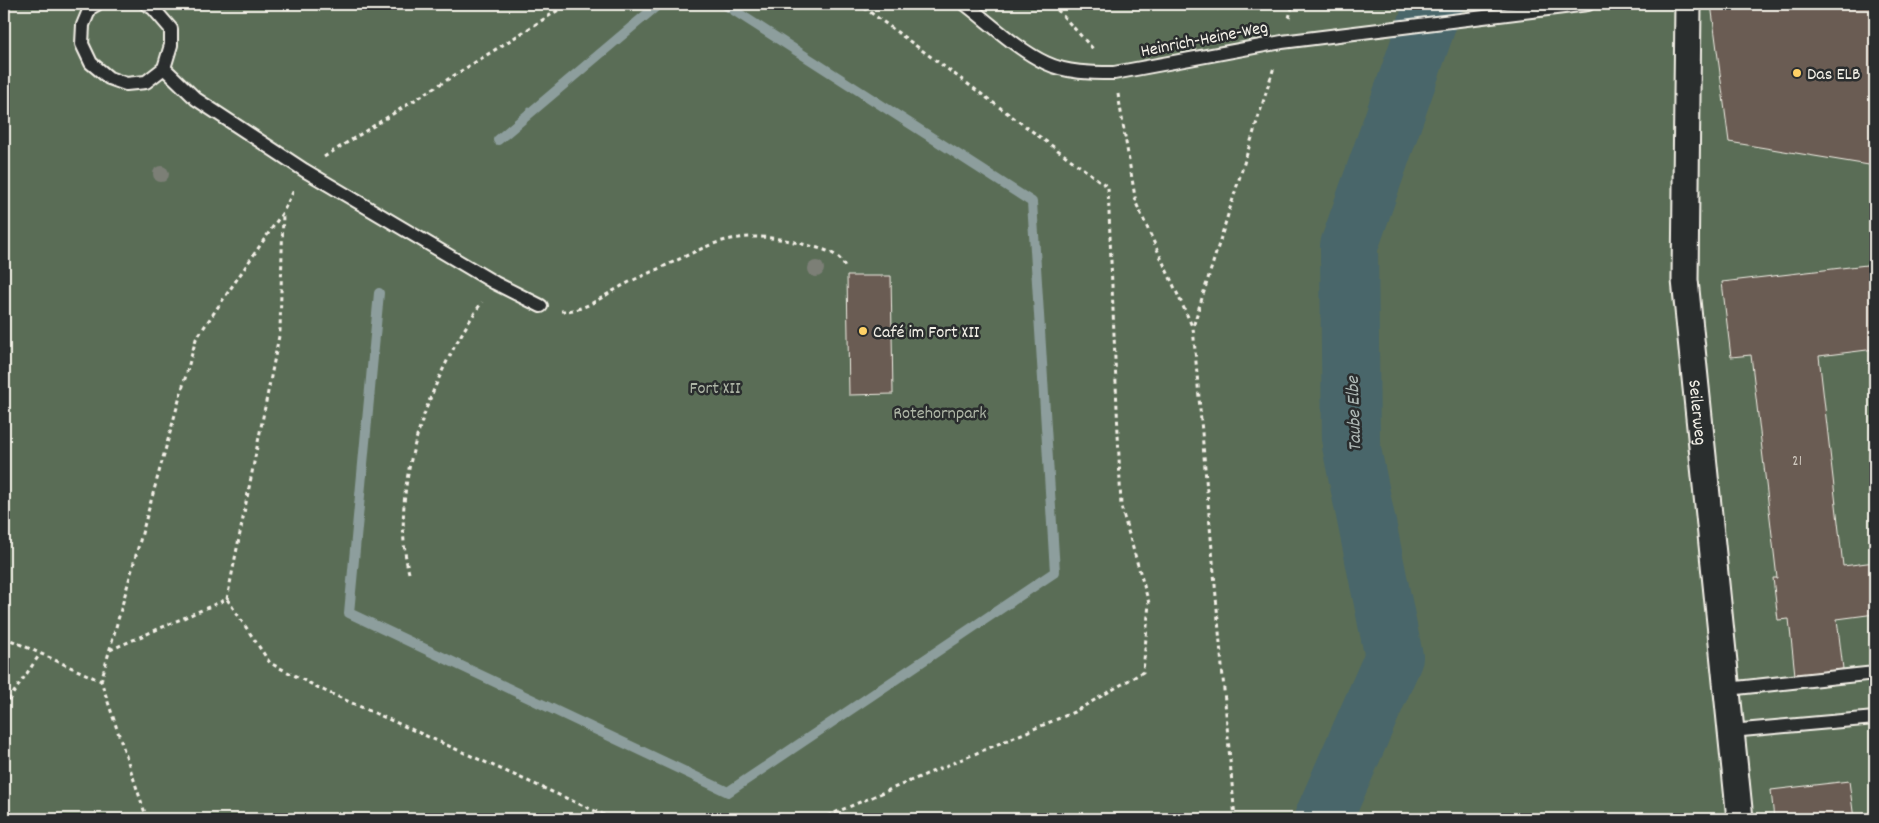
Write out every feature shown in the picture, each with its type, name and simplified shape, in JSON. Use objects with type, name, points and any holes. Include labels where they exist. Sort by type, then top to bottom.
[{"type":"street","name":"Seilerweg","points":[[1688,4],[1685,280],[1740,819]]},
{"type":"lane","points":[[91,5],[83,25],[82,44],[90,63],[110,78],[126,84],[146,82],[164,68],[171,45],[171,29],[153,8],[146,4]]},
{"type":"lane","name":"Heinrich-Heine-Weg","points":[[965,4],[1011,40],[1046,63],[1081,72],[1114,73],[1282,42],[1588,4]]},
{"type":"lane","points":[[164,68],[196,98],[304,170],[496,283],[541,306]]},
{"type":"lane","points":[[1727,689],[1875,673]]},
{"type":"lane","points":[[1731,731],[1875,718]]},
{"type":"path","points":[[147,819],[101,681],[196,339],[283,212],[304,170],[568,4]]},
{"type":"path","points":[[820,819],[1074,712],[1143,672],[1149,603],[1121,506],[1108,187],[859,4]]},
{"type":"path","points":[[1052,4],[1114,73],[1136,203],[1192,327],[1234,819]]},
{"type":"path","points":[[1192,327],[1282,42]]},
{"type":"path","points":[[283,212],[280,331],[227,600],[270,663],[325,691],[613,819]]},
{"type":"path","points":[[541,306],[567,311],[582,308],[621,286],[714,244],[738,238],[759,237],[810,246],[837,256],[846,270]]},
{"type":"path","points":[[409,573],[404,554],[404,507],[409,469],[422,423],[437,385],[454,347],[473,316]]},
{"type":"path","points":[[109,650],[227,600]]},
{"type":"path","points":[[4,637],[101,681]]},
{"type":"path","points":[[4,707],[40,654]]},
{"type":"green space","name":"Rotehornpark","points":[[4,4],[1875,4],[1875,819],[4,819]]},
{"type":"building","name":"Das ELB","points":[[1711,4],[1875,4],[1875,166],[1729,142]]},
{"type":"building","points":[[1875,264],[1875,349],[1819,356],[1843,566],[1875,562],[1875,614],[1837,619],[1843,669],[1795,675],[1789,619],[1778,620],[1773,578],[1777,578],[1751,355],[1731,357],[1722,282]]},
{"type":"building","points":[[847,276],[891,276],[893,394],[849,395]]},
{"type":"building","points":[[1849,781],[1854,819],[1774,819],[1771,790]]},
{"type":"waterway","points":[[498,140],[659,4]]},
{"type":"waterway","points":[[379,293],[349,613],[728,792],[1055,572],[1032,202],[724,4]]},
{"type":"waterway","name":"Taube Elbe","points":[[1323,819],[1394,657],[1351,445],[1349,246],[1434,4]]},
{"type":"place","name":"Das ELB","points":[[1797,73]]},
{"type":"place","name":"Café im Fort XII","points":[[863,331]]},
{"type":"park label","name":"Fort XII","points":[[715,387]]}]
